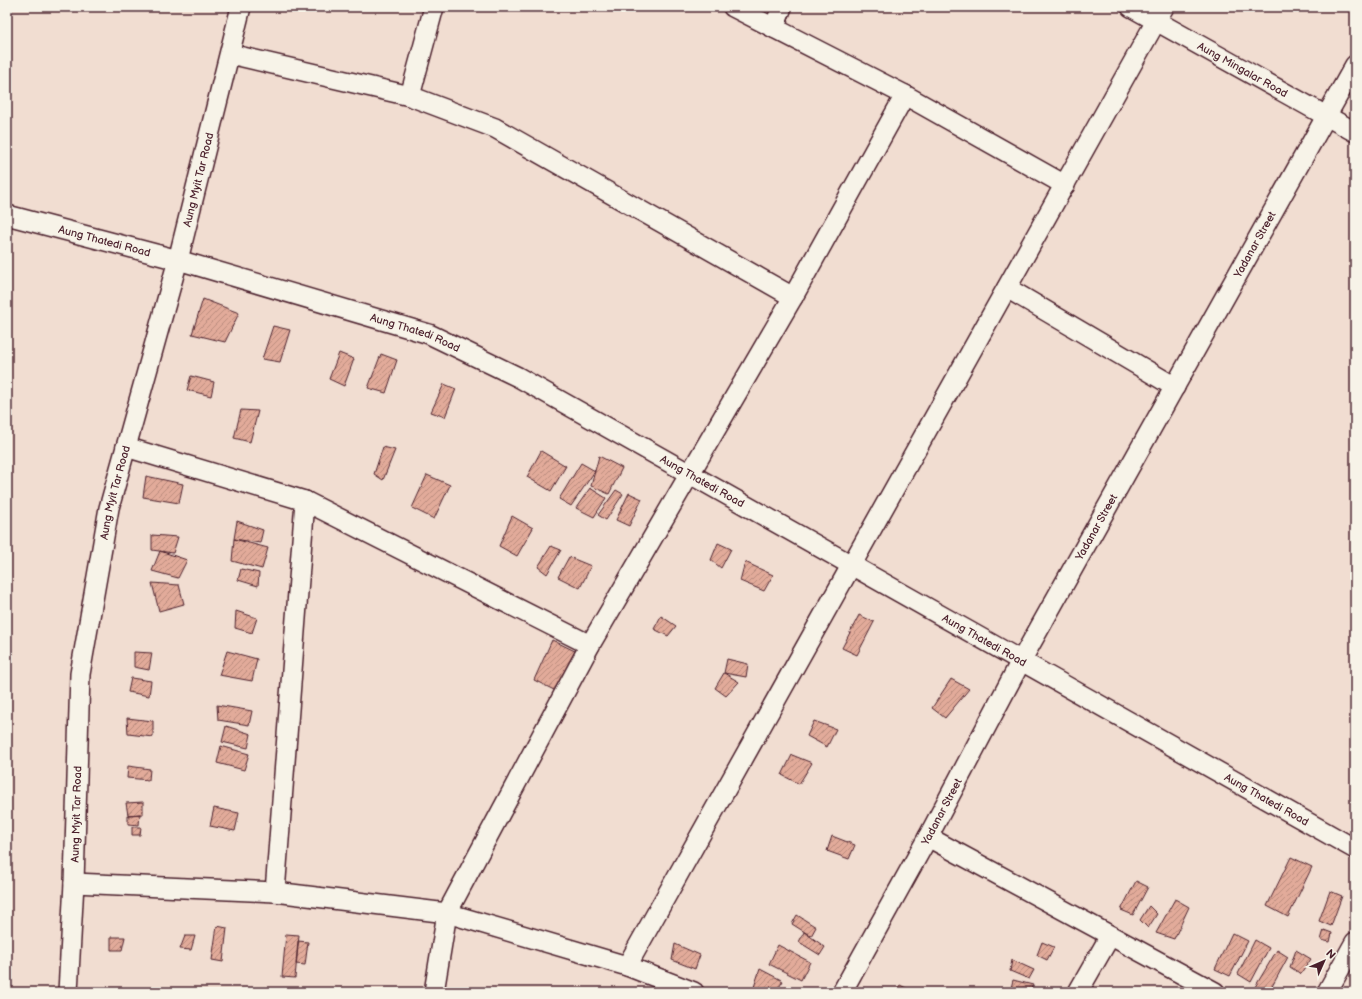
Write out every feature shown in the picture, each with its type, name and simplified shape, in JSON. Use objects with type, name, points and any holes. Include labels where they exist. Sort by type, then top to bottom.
[{"type":"street","name":"Aung Myit Tar Road","points":[[68,992],[74,883],[80,674],[109,508],[178,260],[241,7]]},
{"type":"street","points":[[410,96],[434,7]]},
{"type":"street","points":[[733,7],[905,95],[1065,185]]},
{"type":"street","points":[[774,28],[782,7]]},
{"type":"street","name":"Aung Mingalar Road","points":[[1131,7],[1160,14],[1355,132]]},
{"type":"street","points":[[627,966],[1160,14]]},
{"type":"street","points":[[230,54],[410,96],[495,128],[793,297]]},
{"type":"street","name":"Yadanar Street","points":[[842,992],[928,838],[1021,661],[1355,65]]},
{"type":"street","points":[[434,992],[447,913],[590,645],[793,297],[905,95]]},
{"type":"street","name":"Aung Thatedi Road","points":[[7,215],[178,260],[429,334],[518,377],[1355,849]]},
{"type":"street","points":[[1007,288],[1175,387]]},
{"type":"street","points":[[126,447],[304,501],[590,645]]},
{"type":"street","points":[[275,892],[304,501]]},
{"type":"street","points":[[928,838],[1215,992]]},
{"type":"street","points":[[74,883],[275,892],[447,913],[627,966],[694,992]]},
{"type":"street","points":[[1078,992],[1110,936]]},
{"type":"street","points":[[1327,992],[1355,942]]},
{"type":"building","points":[[203,299],[239,313],[225,342],[192,334]]},
{"type":"building","points":[[273,326],[290,330],[280,362],[262,359]]},
{"type":"building","points":[[339,353],[354,359],[344,386],[329,379]]},
{"type":"building","points":[[381,354],[397,360],[386,393],[368,388]]},
{"type":"building","points":[[191,376],[214,382],[211,396],[187,390]]},
{"type":"building","points":[[444,384],[456,389],[445,417],[431,412]]},
{"type":"building","points":[[241,410],[258,411],[250,442],[234,438]]},
{"type":"building","points":[[383,447],[395,450],[383,480],[374,474]]},
{"type":"building","points":[[541,451],[566,466],[551,491],[527,477]]},
{"type":"building","points":[[599,456],[622,468],[609,494],[591,486]]},
{"type":"building","points":[[581,463],[595,471],[571,506],[559,499]]},
{"type":"building","points":[[427,475],[450,485],[434,519],[412,508]]},
{"type":"building","points":[[146,476],[183,484],[179,503],[143,497]]},
{"type":"building","points":[[590,488],[606,498],[594,517],[576,508]]},
{"type":"building","points":[[616,490],[623,494],[606,520],[598,515]]},
{"type":"building","points":[[629,493],[642,499],[629,526],[616,520]]},
{"type":"building","points":[[512,516],[533,528],[517,556],[499,546]]},
{"type":"building","points":[[237,521],[263,530],[260,543],[234,539]]},
{"type":"building","points":[[152,535],[178,537],[173,553],[152,550]]},
{"type":"building","points":[[234,539],[268,548],[262,569],[232,561]]},
{"type":"building","points":[[718,543],[731,549],[721,568],[711,560]]},
{"type":"building","points":[[551,546],[561,550],[547,574],[538,567]]},
{"type":"building","points":[[160,551],[187,560],[178,578],[152,571]]},
{"type":"building","points":[[569,557],[591,566],[580,588],[558,577]]},
{"type":"building","points":[[745,562],[773,575],[764,591],[740,581]]},
{"type":"building","points":[[241,569],[259,573],[258,586],[238,580]]},
{"type":"building","points":[[152,583],[179,585],[184,604],[159,611]]},
{"type":"building","points":[[236,611],[257,618],[252,633],[235,628]]},
{"type":"building","points":[[859,615],[874,622],[857,655],[842,648]]},
{"type":"building","points":[[661,616],[676,626],[668,636],[654,629]]},
{"type":"building","points":[[552,640],[579,653],[560,693],[534,680]]},
{"type":"building","points":[[227,651],[257,659],[252,681],[219,675]]},
{"type":"building","points":[[134,652],[152,653],[149,670],[134,667]]},
{"type":"building","points":[[727,659],[748,664],[746,677],[724,673]]},
{"type":"building","points":[[724,673],[739,682],[726,696],[715,688]]},
{"type":"building","points":[[131,678],[151,681],[149,696],[128,692]]},
{"type":"building","points":[[951,679],[969,689],[945,718],[932,708]]},
{"type":"building","points":[[217,705],[252,711],[249,725],[218,720]]},
{"type":"building","points":[[127,718],[153,721],[153,737],[128,734]]},
{"type":"building","points":[[814,721],[836,729],[827,747],[807,736]]},
{"type":"building","points":[[226,726],[251,734],[248,748],[222,742]]},
{"type":"building","points":[[221,746],[249,754],[244,770],[217,763]]},
{"type":"building","points":[[792,755],[812,763],[799,784],[782,775]]},
{"type":"building","points":[[128,766],[150,769],[149,780],[127,778]]},
{"type":"building","points":[[143,802],[143,814],[128,815],[126,803]]},
{"type":"building","points":[[214,808],[239,813],[235,831],[210,826]]},
{"type":"building","points":[[140,814],[139,825],[128,824],[128,815]]},
{"type":"building","points":[[132,827],[141,827],[140,835],[132,835]]},
{"type":"building","points":[[832,836],[855,845],[849,859],[827,851]]},
{"type":"building","points":[[1291,857],[1312,867],[1288,917],[1267,906]]},
{"type":"building","points":[[1136,881],[1148,887],[1133,915],[1121,910]]},
{"type":"building","points":[[1330,891],[1342,896],[1331,926],[1319,921]]},
{"type":"building","points":[[1175,899],[1189,907],[1174,939],[1156,933]]},
{"type":"building","points":[[1149,906],[1157,914],[1148,928],[1140,920]]},
{"type":"building","points":[[797,915],[816,927],[811,936],[792,924]]},
{"type":"building","points":[[217,926],[227,928],[223,962],[212,960]]},
{"type":"building","points":[[1324,930],[1332,933],[1330,942],[1321,940]]},
{"type":"building","points":[[804,932],[825,947],[820,955],[799,942]]},
{"type":"building","points":[[1232,933],[1248,941],[1230,976],[1215,969]]},
{"type":"building","points":[[286,934],[299,935],[295,978],[282,977]]},
{"type":"building","points":[[185,936],[195,936],[191,950],[180,949]]},
{"type":"building","points":[[111,937],[125,937],[122,950],[111,950]]},
{"type":"building","points":[[1255,940],[1269,948],[1251,982],[1238,974]]},
{"type":"building","points":[[298,941],[308,942],[305,965],[296,964]]},
{"type":"building","points":[[1042,942],[1054,947],[1047,960],[1037,955]]},
{"type":"building","points":[[675,944],[700,955],[695,969],[672,960]]},
{"type":"building","points":[[778,945],[810,962],[801,980],[769,964]]},
{"type":"building","points":[[1277,950],[1288,957],[1269,992],[1267,992],[1255,987]]},
{"type":"building","points":[[1296,950],[1311,959],[1301,974],[1290,967]]},
{"type":"building","points":[[1012,960],[1034,970],[1029,979],[1010,971]]},
{"type":"building","points":[[760,969],[783,981],[776,992],[764,992],[754,987]]},
{"type":"building","points":[[1013,980],[1033,985],[1029,992],[1018,992],[1011,988]]},
{"type":"building","points":[[900,985],[914,992],[895,992]]}]
